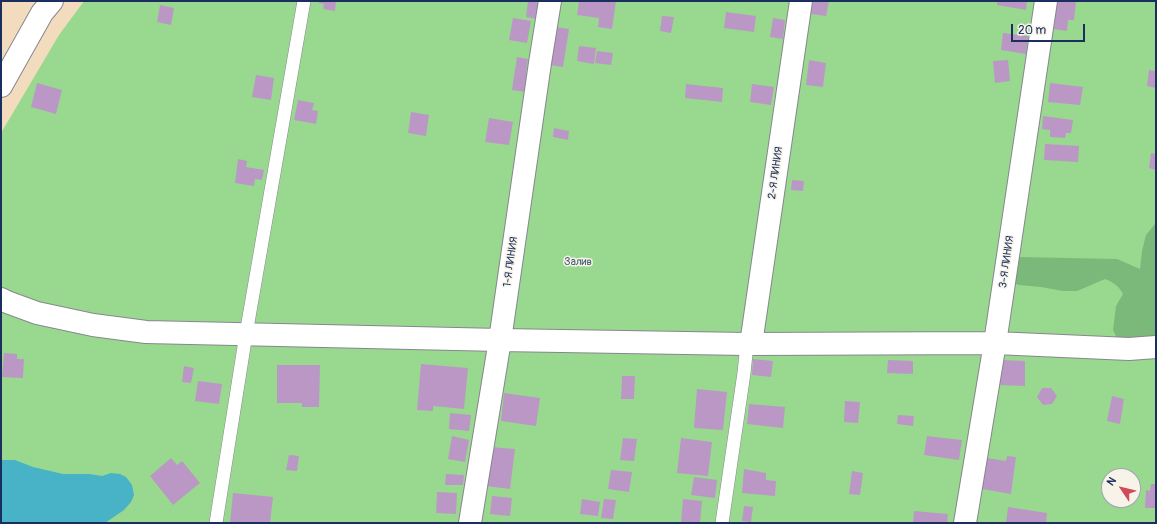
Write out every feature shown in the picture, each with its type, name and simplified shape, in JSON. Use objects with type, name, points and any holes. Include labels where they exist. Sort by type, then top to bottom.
[{"type":"street","points":[[1,86],[42,13],[52,1]]},
{"type":"street","name":"1-Я ЛИНИЯ","points":[[470,523],[500,340],[550,1]]},
{"type":"street","name":"2-Я ЛИНИЯ","points":[[749,344],[801,1]]},
{"type":"street","name":"3-Я ЛИНИЯ","points":[[965,523],[995,344],[1046,1]]},
{"type":"street","points":[[1,299],[37,313],[93,325],[146,332],[749,344],[995,344],[1129,349],[1156,347]]},
{"type":"lane","points":[[216,523],[246,334],[304,1]]},
{"type":"lane","points":[[722,523],[749,344]]},
{"type":"green space","name":"Залив","points":[[84,1],[1156,1],[1156,523],[1,523],[1,133],[59,35]]},
{"type":"green space","points":[[1156,223],[1156,338],[1117,338],[1113,330],[1116,306],[1123,294],[1111,281],[1105,279],[1077,291],[1063,291],[1013,283],[1011,268],[1019,257],[1117,259],[1140,269],[1146,235]]},
{"type":"water","points":[[1,460],[15,460],[33,467],[63,474],[89,474],[102,476],[111,473],[120,474],[126,477],[132,485],[134,495],[131,502],[124,510],[105,523],[1,523]]},
{"type":"building","points":[[319,1],[336,1],[335,11],[323,9],[324,4],[319,3]]},
{"type":"building","points":[[528,1],[540,3],[538,19],[526,17]]},
{"type":"building","points":[[579,1],[616,1],[612,29],[598,27],[599,18],[577,15]]},
{"type":"building","points":[[813,1],[829,1],[826,16],[811,14]]},
{"type":"building","points":[[997,1],[1027,1],[1026,10],[997,5]]},
{"type":"building","points":[[1056,1],[1076,1],[1074,20],[1068,20],[1067,31],[1054,29]]},
{"type":"building","points":[[160,5],[174,8],[171,25],[157,22]]},
{"type":"building","points":[[726,12],[756,16],[754,32],[724,28]]},
{"type":"building","points":[[662,16],[674,17],[671,33],[660,31]]},
{"type":"building","points":[[513,18],[531,21],[527,43],[509,40]]},
{"type":"building","points":[[773,18],[785,20],[783,39],[770,37]]},
{"type":"building","points":[[556,27],[569,29],[563,67],[550,65]]},
{"type":"building","points":[[1003,33],[1028,36],[1026,54],[1001,50]]},
{"type":"building","points":[[579,46],[596,48],[594,64],[577,61]]},
{"type":"building","points":[[597,51],[613,53],[611,65],[595,63]]},
{"type":"building","points":[[517,57],[528,59],[526,73],[529,73],[526,92],[512,90]]},
{"type":"building","points":[[809,60],[826,63],[823,87],[806,85]]},
{"type":"building","points":[[1008,60],[1010,81],[995,83],[993,61]]},
{"type":"building","points":[[1149,70],[1156,71],[1156,88],[1147,86]]},
{"type":"building","points":[[256,75],[274,78],[271,100],[252,97]]},
{"type":"building","points":[[37,83],[62,90],[56,114],[31,107]]},
{"type":"building","points":[[1050,83],[1083,87],[1080,105],[1048,102]]},
{"type":"building","points":[[686,84],[723,88],[722,102],[685,98]]},
{"type":"building","points":[[752,84],[774,87],[771,105],[750,102]]},
{"type":"building","points":[[298,100],[314,103],[312,110],[318,111],[316,124],[294,120]]},
{"type":"building","points":[[411,112],[429,115],[426,136],[408,133]]},
{"type":"building","points":[[1043,116],[1073,120],[1071,133],[1066,133],[1065,138],[1050,137],[1050,130],[1042,129]]},
{"type":"building","points":[[489,118],[513,122],[509,145],[485,142]]},
{"type":"building","points":[[554,128],[569,131],[568,140],[553,137]]},
{"type":"building","points":[[1045,144],[1079,146],[1078,162],[1044,160]]},
{"type":"building","points":[[1151,153],[1156,154],[1156,170],[1149,168]]},
{"type":"building","points":[[238,159],[247,161],[246,167],[264,170],[262,180],[255,179],[254,186],[235,183]]},
{"type":"building","points":[[792,180],[804,181],[803,191],[791,190]]},
{"type":"building","points":[[4,353],[17,354],[17,359],[24,359],[23,378],[2,377]]},
{"type":"building","points":[[753,359],[773,361],[771,377],[752,375]]},
{"type":"building","points":[[888,360],[913,361],[913,374],[887,373]]},
{"type":"building","points":[[1000,360],[1025,361],[1025,386],[999,385]]},
{"type":"building","points":[[421,364],[468,368],[464,409],[433,406],[433,411],[417,410]]},
{"type":"building","points":[[277,365],[320,365],[319,407],[302,407],[302,403],[277,403]]},
{"type":"building","points":[[184,366],[194,368],[191,383],[182,382]]},
{"type":"building","points":[[622,376],[635,376],[634,399],[621,399]]},
{"type":"building","points":[[198,381],[222,384],[219,404],[195,401]]},
{"type":"building","points":[[1042,388],[1051,388],[1057,396],[1052,404],[1043,405],[1037,397]]},
{"type":"building","points":[[697,389],[727,392],[723,430],[694,428]]},
{"type":"building","points":[[504,393],[540,398],[536,426],[501,421]]},
{"type":"building","points":[[1112,396],[1124,399],[1120,424],[1107,421]]},
{"type":"building","points":[[845,401],[860,402],[858,423],[844,422]]},
{"type":"building","points":[[749,404],[785,407],[783,428],[747,424]]},
{"type":"building","points":[[450,413],[471,415],[469,431],[449,429]]},
{"type":"building","points":[[898,415],[914,416],[913,426],[897,424]]},
{"type":"building","points":[[452,436],[469,440],[465,462],[448,459]]},
{"type":"building","points":[[927,436],[962,440],[959,460],[924,455]]},
{"type":"building","points":[[623,438],[637,439],[634,461],[620,460]]},
{"type":"building","points":[[681,438],[712,442],[708,476],[677,473]]},
{"type":"building","points":[[490,447],[515,449],[510,489],[486,486]]},
{"type":"building","points":[[289,455],[299,456],[297,471],[286,470]]},
{"type":"building","points":[[1007,456],[1016,457],[1011,494],[982,489],[987,458],[1006,461]]},
{"type":"building","points":[[171,458],[177,465],[182,461],[200,483],[173,505],[150,476]]},
{"type":"building","points":[[744,469],[766,473],[766,480],[776,481],[775,496],[742,493]]},
{"type":"building","points":[[611,470],[632,472],[629,492],[608,489]]},
{"type":"building","points":[[852,471],[863,473],[860,495],[849,494]]},
{"type":"building","points":[[446,474],[464,475],[463,485],[445,485]]},
{"type":"building","points":[[694,477],[717,480],[715,498],[691,495]]},
{"type":"building","points":[[1151,484],[1156,484],[1156,508],[1145,508],[1146,490],[1150,491]]},
{"type":"building","points":[[437,492],[457,493],[456,514],[436,513]]},
{"type":"building","points":[[233,493],[273,497],[270,523],[230,523]]},
{"type":"building","points":[[492,496],[512,498],[510,516],[490,514]]},
{"type":"building","points":[[582,499],[600,502],[598,516],[580,514]]},
{"type":"building","points":[[604,499],[616,500],[613,519],[601,518]]},
{"type":"building","points":[[683,499],[702,501],[700,523],[681,523]]},
{"type":"building","points":[[744,506],[753,507],[751,522],[742,521]]},
{"type":"building","points":[[1008,507],[1047,513],[1046,523],[1006,523]]},
{"type":"building","points":[[914,511],[948,514],[947,523],[913,523]]}]
